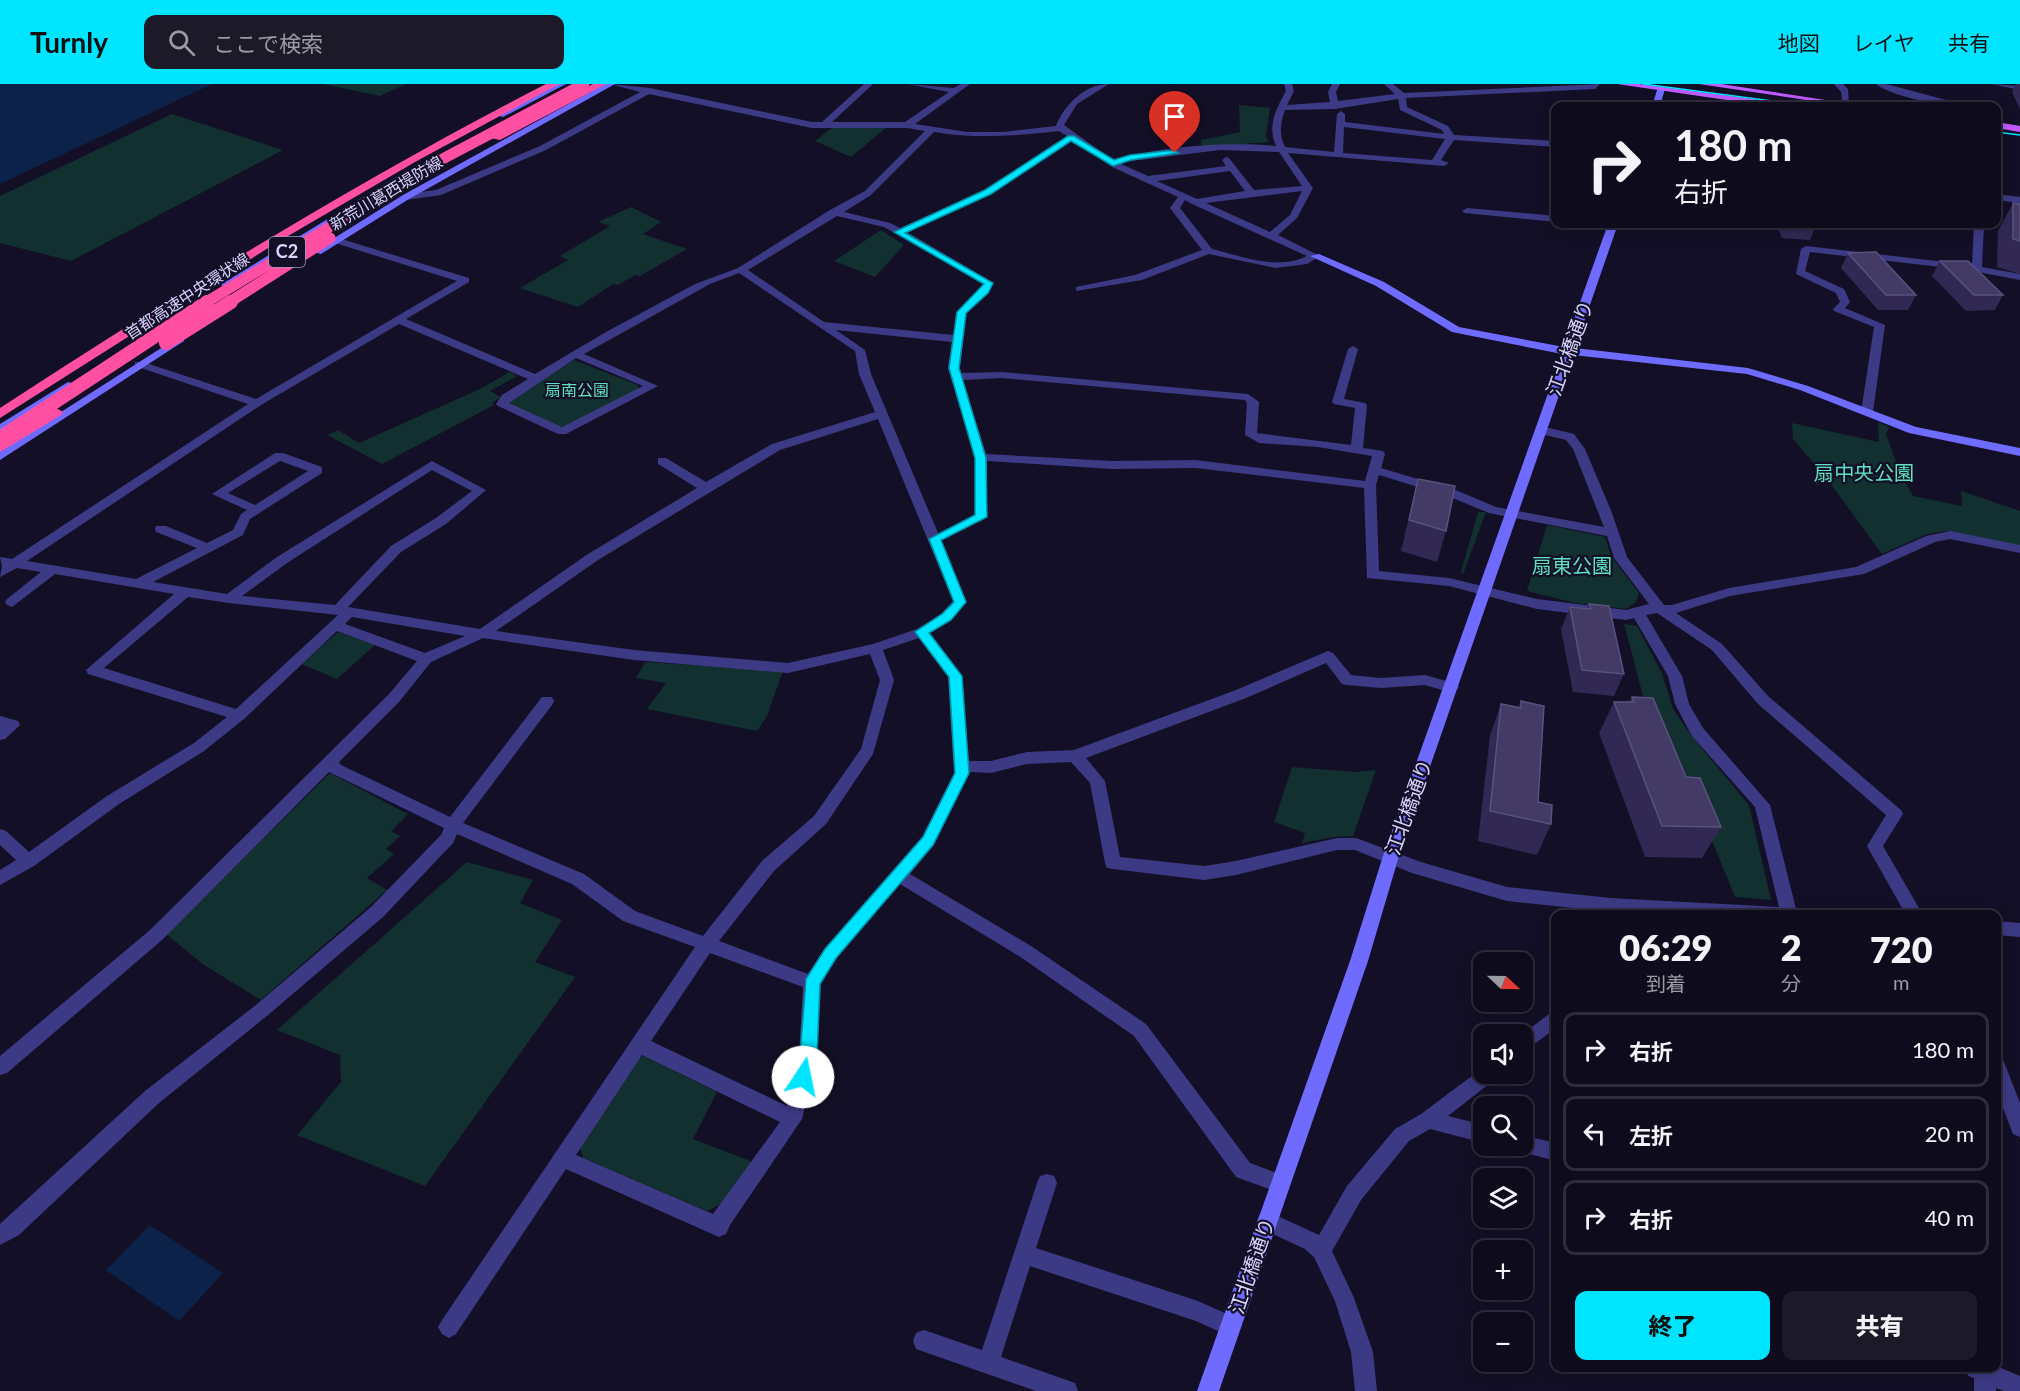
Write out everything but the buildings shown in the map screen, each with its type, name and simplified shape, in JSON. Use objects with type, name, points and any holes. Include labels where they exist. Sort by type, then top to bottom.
[{"type":"highway","name":"首都高速中央環状線","points":[[0,414],[207,279],[315,213],[416,155],[564,84]]},
{"type":"highway","points":[[0,421],[327,216],[564,84]]},
{"type":"highway","name":"首都高速中央環状線","points":[[0,438],[292,249],[439,162],[584,84]]},
{"type":"highway","points":[[0,448],[310,253],[352,222],[496,138],[601,84]]},
{"type":"main road","name":"新荒川葛西堤防線","points":[[0,429],[309,232],[564,84]]},
{"type":"main road","name":"新荒川葛西堤防線","points":[[0,456],[139,364],[406,197],[613,84]]},
{"type":"main road","points":[[1621,84],[1662,87],[1758,102]]},
{"type":"main road","points":[[1703,84],[1832,102]]},
{"type":"main road","points":[[1660,102],[1662,87]]},
{"type":"main road","points":[[2001,126],[2020,129]]},
{"type":"main road","points":[[2001,136],[2020,138]]},
{"type":"main road","name":"江北橋通り","points":[[1208,1391],[1359,961],[1391,856],[1452,688],[1611,228]]},
{"type":"main road","points":[[1315,256],[1380,284],[1456,330],[1569,352],[1748,371],[1804,388],[1913,430],[2020,452]]},
{"type":"street","points":[[613,84],[812,125],[907,125],[930,131],[967,135],[1003,135],[1061,129]]},
{"type":"street","points":[[824,125],[869,84]]},
{"type":"street","points":[[912,84],[956,91]]},
{"type":"street","points":[[907,125],[966,84]]},
{"type":"street","points":[[1105,84],[1074,102],[1060,125],[1061,129],[1071,138],[1113,164],[1315,256]]},
{"type":"street","points":[[1288,84],[1290,90],[1280,108],[1275,136],[1280,149],[1308,188]]},
{"type":"street","points":[[1336,84],[1332,92],[1338,105],[1341,124],[1338,156]]},
{"type":"street","points":[[1388,84],[1402,96],[1403,108],[1445,128],[1451,137]]},
{"type":"street","points":[[1280,108],[1338,105],[1402,96],[1556,90],[1595,87],[1596,84]]},
{"type":"street","points":[[1838,84],[1845,91],[1846,102]]},
{"type":"street","points":[[1880,84],[1892,90],[1947,102]]},
{"type":"street","points":[[1995,84],[2020,88]]},
{"type":"street","points":[[406,197],[438,193],[543,148],[650,90]]},
{"type":"street","points":[[1341,124],[1451,137],[1551,144]]},
{"type":"street","points":[[575,354],[652,386],[562,431],[502,404],[506,397],[575,354],[708,278],[741,270],[833,212],[868,193],[930,131]]},
{"type":"street","points":[[1113,164],[1130,158],[1220,147],[1280,149],[1338,156],[1439,163],[1451,137]]},
{"type":"street","points":[[898,232],[988,192],[1071,138]]},
{"type":"street","points":[[1220,147],[1230,168],[1251,193]]},
{"type":"street","points":[[1148,179],[1230,168]]},
{"type":"street","points":[[1195,202],[1251,193],[1308,188]]},
{"type":"street","points":[[1271,236],[1294,216],[1308,188]]},
{"type":"street","points":[[1183,196],[1175,208],[1208,251]]},
{"type":"street","points":[[2001,198],[2020,200]]},
{"type":"street","points":[[833,212],[887,225],[989,283],[985,291],[962,312],[954,368],[981,458],[981,517],[935,539]]},
{"type":"street","points":[[1467,212],[1551,219]]},
{"type":"street","points":[[1977,269],[1979,228]]},
{"type":"street","points":[[0,573],[7,562],[257,403],[465,280],[309,232]]},
{"type":"street","points":[[1866,412],[1880,325],[1838,309],[1845,302],[1840,291],[1800,272],[1806,249],[1977,269],[2020,277]]},
{"type":"street","points":[[1080,289],[1138,278],[1208,251],[1261,263],[1287,264],[1308,261],[1315,256]]},
{"type":"street","points":[[7,562],[229,599],[343,611],[415,624],[485,632],[634,655],[788,668],[875,648],[922,632],[946,617],[960,602],[865,374],[860,350],[821,326],[741,270]]},
{"type":"street","points":[[397,319],[536,378]]},
{"type":"street","points":[[821,326],[958,339]]},
{"type":"street","points":[[1353,349],[1338,402],[1361,405],[1357,448]]},
{"type":"street","points":[[139,364],[257,403]]},
{"type":"street","points":[[957,377],[1000,375],[1248,397],[1253,402],[1251,435],[1259,439],[1357,448],[1379,454],[1370,484],[1372,575],[1449,582],[1559,607],[1626,615],[1648,608],[1672,610],[1730,592],[1860,571],[1931,539],[1950,535],[2020,549]]},
{"type":"street","points":[[0,1067],[156,935],[394,698],[426,659],[485,632],[592,557],[776,447],[881,414]]},
{"type":"street","points":[[1541,430],[1570,437],[1579,449],[1622,558],[1660,609],[1717,647],[1763,700],[1895,814],[1875,846],[1912,910]]},
{"type":"street","points":[[138,584],[238,532],[245,517],[255,509],[318,470],[279,456],[218,494],[255,509]]},
{"type":"street","points":[[981,458],[1112,465],[1196,464],[1370,484]]},
{"type":"street","points":[[662,461],[706,488]]},
{"type":"street","points":[[0,878],[28,861],[113,800],[199,747],[239,715],[334,626],[343,611],[396,549],[441,521],[480,490],[432,465],[282,560],[229,599]]},
{"type":"street","points":[[1374,470],[1454,494],[1480,506],[1613,533]]},
{"type":"street","points":[[161,529],[208,548]]},
{"type":"street","points":[[12,602],[53,569]]},
{"type":"street","points":[[186,592],[93,670],[239,715]]},
{"type":"street","points":[[1638,613],[1675,676],[1682,704],[1697,732],[1762,805],[1791,910]]},
{"type":"street","points":[[334,626],[426,659]]},
{"type":"street","points":[[562,1158],[719,1227],[721,1220],[793,1119],[808,1056],[812,983],[831,953],[928,841],[962,773],[955,676],[922,632]]},
{"type":"street","points":[[449,1327],[705,946],[768,866],[820,820],[868,750],[887,680],[875,648]]},
{"type":"street","points":[[962,766],[992,767],[1027,758],[1075,756],[1231,698],[1328,656],[1347,680],[1381,683],[1425,680],[1452,688]]},
{"type":"street","points":[[0,1235],[12,1228],[152,1097],[262,1010],[377,912],[447,839],[459,815],[547,701]]},
{"type":"street","points":[[0,721],[13,725],[0,735]]},
{"type":"street","points":[[1075,756],[1097,781],[1113,862],[1204,873],[1236,868],[1337,844],[1356,844],[1418,868],[1507,894],[1609,910]]},
{"type":"street","points":[[331,761],[335,769],[454,826],[578,879],[629,916],[705,946],[812,983]]},
{"type":"street","points":[[0,835],[28,861]]},
{"type":"street","points":[[900,876],[1025,951],[1140,1030],[1166,1070],[1219,1135],[1243,1170],[1280,1184]]},
{"type":"street","points":[[2001,928],[2020,930]]},
{"type":"street","points":[[1533,1036],[1551,1021]]},
{"type":"street","points":[[638,1044],[793,1119]]},
{"type":"street","points":[[2001,1077],[2020,1128]]},
{"type":"street","points":[[1321,1250],[1354,1193],[1402,1135],[1428,1120],[1474,1084]]},
{"type":"street","points":[[1428,1120],[1473,1131]]},
{"type":"street","points":[[1533,1147],[1551,1151]]},
{"type":"street","points":[[988,1364],[1047,1183]]},
{"type":"street","points":[[1267,1221],[1312,1242],[1321,1250],[1344,1298],[1362,1352],[1366,1391]]},
{"type":"street","points":[[1024,1254],[1198,1311],[1231,1326]]},
{"type":"street","points":[[924,1341],[1067,1391]]},
{"type":"street","points":[[1982,1377],[2020,1387]]},
{"type":"green space","points":[[323,84],[406,84],[380,96]]},
{"type":"green space","points":[[1239,105],[1270,108],[1266,136],[1269,142],[1202,147],[1201,140],[1240,132]]},
{"type":"green space","points":[[172,114],[283,150],[71,261],[0,243],[0,196]]},
{"type":"green space","points":[[888,126],[851,157],[815,141],[833,127]]},
{"type":"green space","points":[[631,207],[661,222],[643,234],[687,249],[640,276],[635,275],[618,285],[613,284],[578,307],[520,288],[568,260],[560,256],[610,226],[598,222]]},
{"type":"green space","points":[[881,230],[904,245],[875,277],[834,261]]},
{"type":"green space","name":"扇南公園","points":[[574,360],[638,385],[638,390],[566,426],[557,426],[512,405],[509,401]]},
{"type":"green space","points":[[510,372],[517,376],[490,391],[501,397],[492,403],[494,405],[382,464],[327,435],[338,430],[359,443],[480,389]]},
{"type":"green space","name":"扇中央公園","points":[[1878,422],[1889,427],[1886,434],[1899,470],[1913,496],[1962,506],[1961,491],[2020,511],[2020,546],[1946,531],[1927,534],[1882,554],[1825,476],[1793,439],[1792,423],[1879,442]]},
{"type":"green space","points":[[1478,512],[1486,512],[1463,574],[1461,572]]},
{"type":"green space","name":"扇東公園","points":[[1547,525],[1605,537],[1611,556],[1639,593],[1636,602],[1626,609],[1575,603],[1527,591]]},
{"type":"green space","points":[[1624,624],[1637,626],[1662,673],[1673,709],[1691,735],[1749,805],[1771,900],[1735,897],[1666,728],[1643,696]]},
{"type":"green space","points":[[338,632],[375,645],[337,679],[301,664]]},
{"type":"green space","points":[[645,662],[783,671],[767,716],[757,731],[647,709],[666,683],[636,678]]},
{"type":"green space","points":[[1292,767],[1355,772],[1376,770],[1353,836],[1302,843],[1305,833],[1274,822]]},
{"type":"green space","points":[[330,773],[408,814],[391,831],[400,836],[386,849],[394,854],[367,878],[387,890],[261,1000],[204,965],[166,934]]},
{"type":"green space","points":[[467,862],[533,880],[520,903],[562,920],[535,962],[575,977],[425,1186],[297,1135],[341,1082],[340,1055],[277,1030]]},
{"type":"green space","points":[[644,1056],[717,1092],[693,1139],[753,1162],[721,1204],[707,1211],[583,1158],[579,1143],[636,1060]]},
{"type":"water","points":[[0,84],[212,84],[0,184]]},
{"type":"water","points":[[150,1225],[223,1273],[179,1321],[106,1270]]},
{"type":"tram line","points":[[1643,84],[1780,102]]},
{"type":"tram line","points":[[2001,133],[2020,135]]},
{"type":"route","points":[[803,1077],[808,1056],[812,983],[831,953],[928,841],[962,773],[960,714],[955,676],[922,632],[946,617],[960,602],[935,539],[981,517],[981,458],[954,368],[962,312],[985,291],[989,283],[898,232],[988,192],[1071,138],[1113,164],[1130,158],[1175,153]]}]
